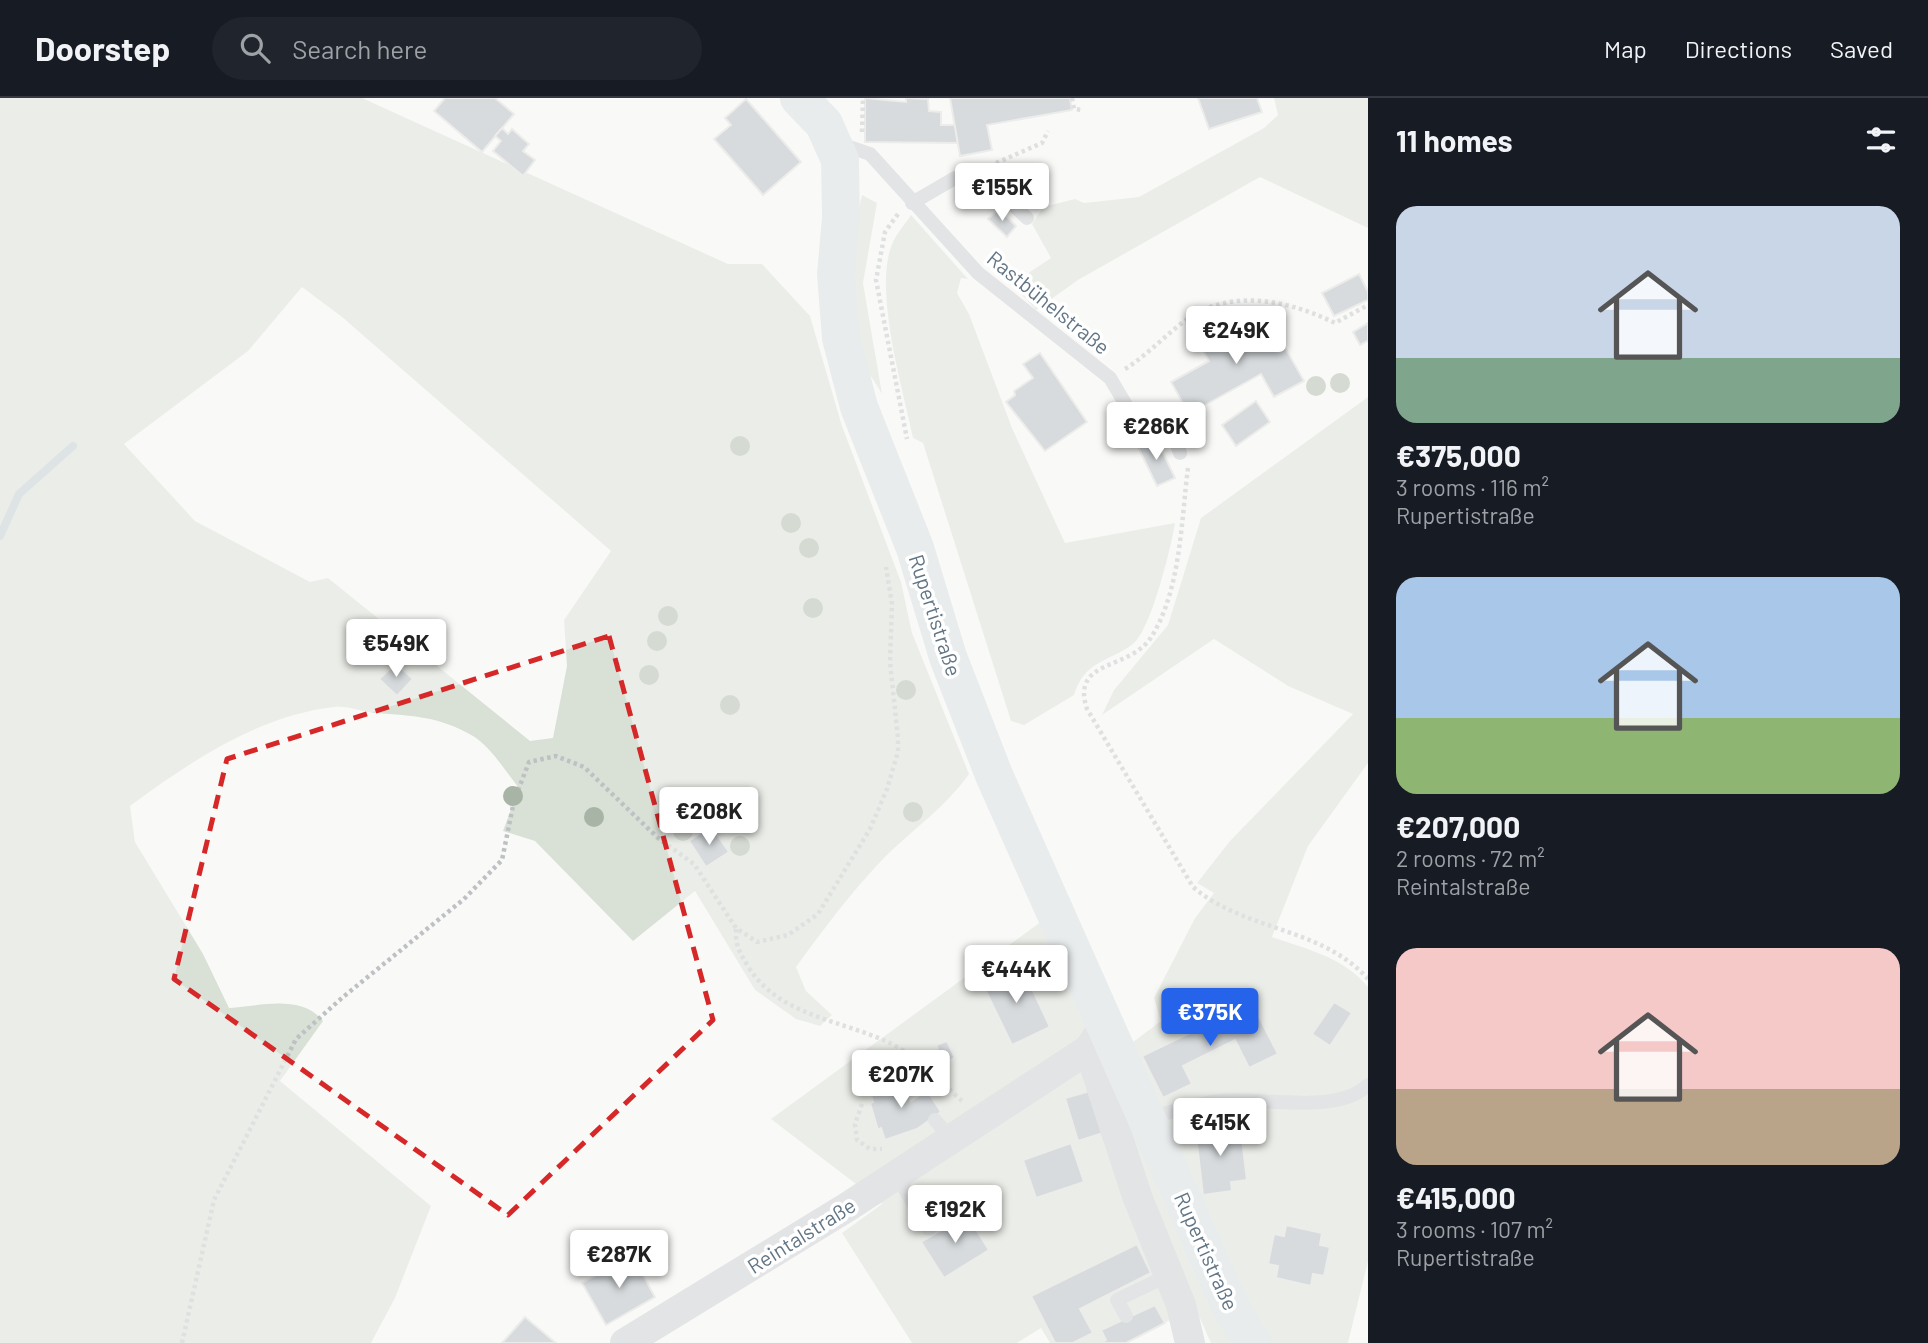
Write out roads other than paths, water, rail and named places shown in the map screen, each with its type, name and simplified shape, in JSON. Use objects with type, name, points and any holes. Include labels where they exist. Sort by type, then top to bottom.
[{"type":"main road","name":"Rupertistraße","points":[[799,98],[824,124],[840,160],[842,185],[836,274],[839,316],[852,383],[915,548],[948,657],[1098,1036],[1147,1118],[1231,1308],[1253,1343]]},
{"type":"street","name":"Reintalstraße","points":[[625,1343],[896,1175],[943,1129],[981,1117],[1098,1036]]},
{"type":"street","points":[[1098,1036],[1137,1196],[1181,1304],[1190,1343]]},
{"type":"lane","name":"Rastbühelstraße","points":[[833,142],[855,146],[870,154],[978,273],[1110,378],[1132,415],[1154,428],[1170,426],[1180,453]]},
{"type":"lane","points":[[912,203],[955,178],[980,173],[1027,218]]},
{"type":"lane","points":[[1147,1118],[1220,1101],[1318,1103],[1362,1090],[1368,1085]]},
{"type":"lane","points":[[896,1175],[929,1229]]},
{"type":"lane","points":[[1126,1316],[1117,1300],[1169,1275]]},
{"type":"waterway","points":[[0,536],[19,494],[73,446]]}]
